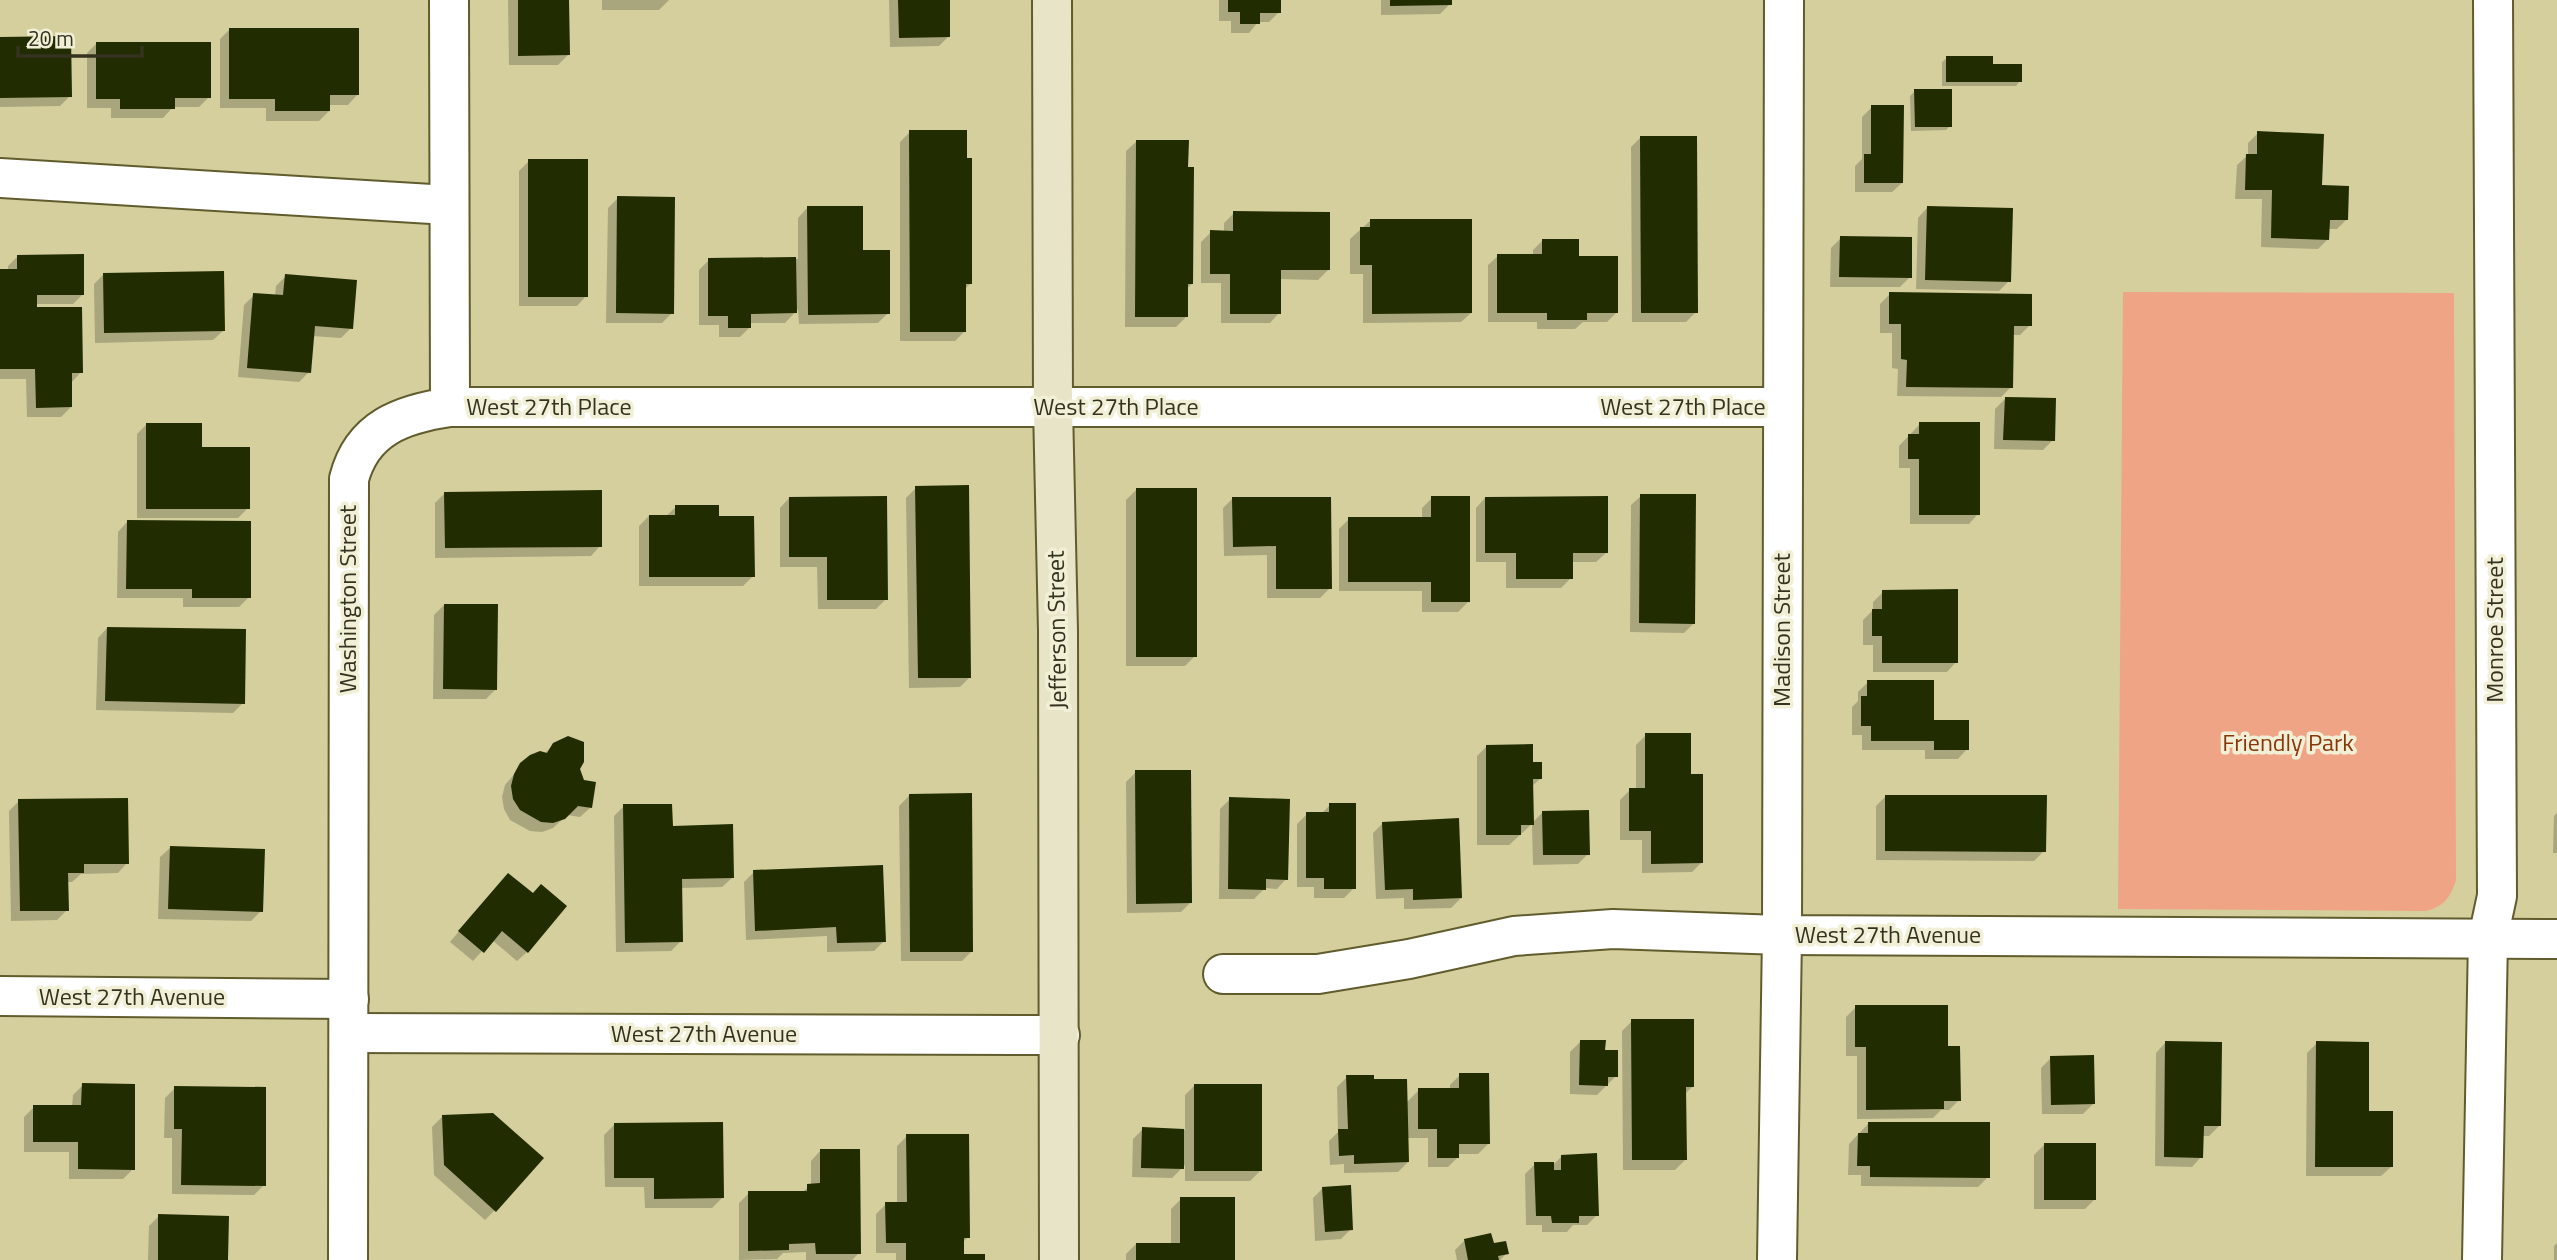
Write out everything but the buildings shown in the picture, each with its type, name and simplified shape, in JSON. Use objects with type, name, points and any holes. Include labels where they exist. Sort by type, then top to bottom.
[{"type":"street","points":[[449,0],[450,407]]},
{"type":"street","name":"Jefferson Street","points":[[1052,0],[1053,407],[1058,631],[1059,1260]]},
{"type":"street","name":"Madison Street","points":[[1777,1260],[1782,935],[1784,0]]},
{"type":"street","name":"Monroe Street","points":[[2482,1260],[2488,938],[2497,895],[2493,0]]},
{"type":"street","points":[[0,178],[448,205]]},
{"type":"street","name":"West 27th Place","points":[[450,407],[1782,407]]},
{"type":"street","name":"Washington Street","points":[[348,1260],[349,479],[353,462],[363,447],[379,432],[398,420],[422,411],[450,407]]},
{"type":"street","name":"West 27th Avenue","points":[[1223,974],[1330,972],[1409,959],[1514,936],[1614,929],[1782,935],[2557,939]]},
{"type":"street","name":"West 27th Avenue","points":[[0,996],[349,1016],[1060,1035]]},
{"type":"green space","name":"Friendly Park","points":[[2123,292],[2454,293],[2456,880],[2449,896],[2437,907],[2426,911],[2118,909]]}]
